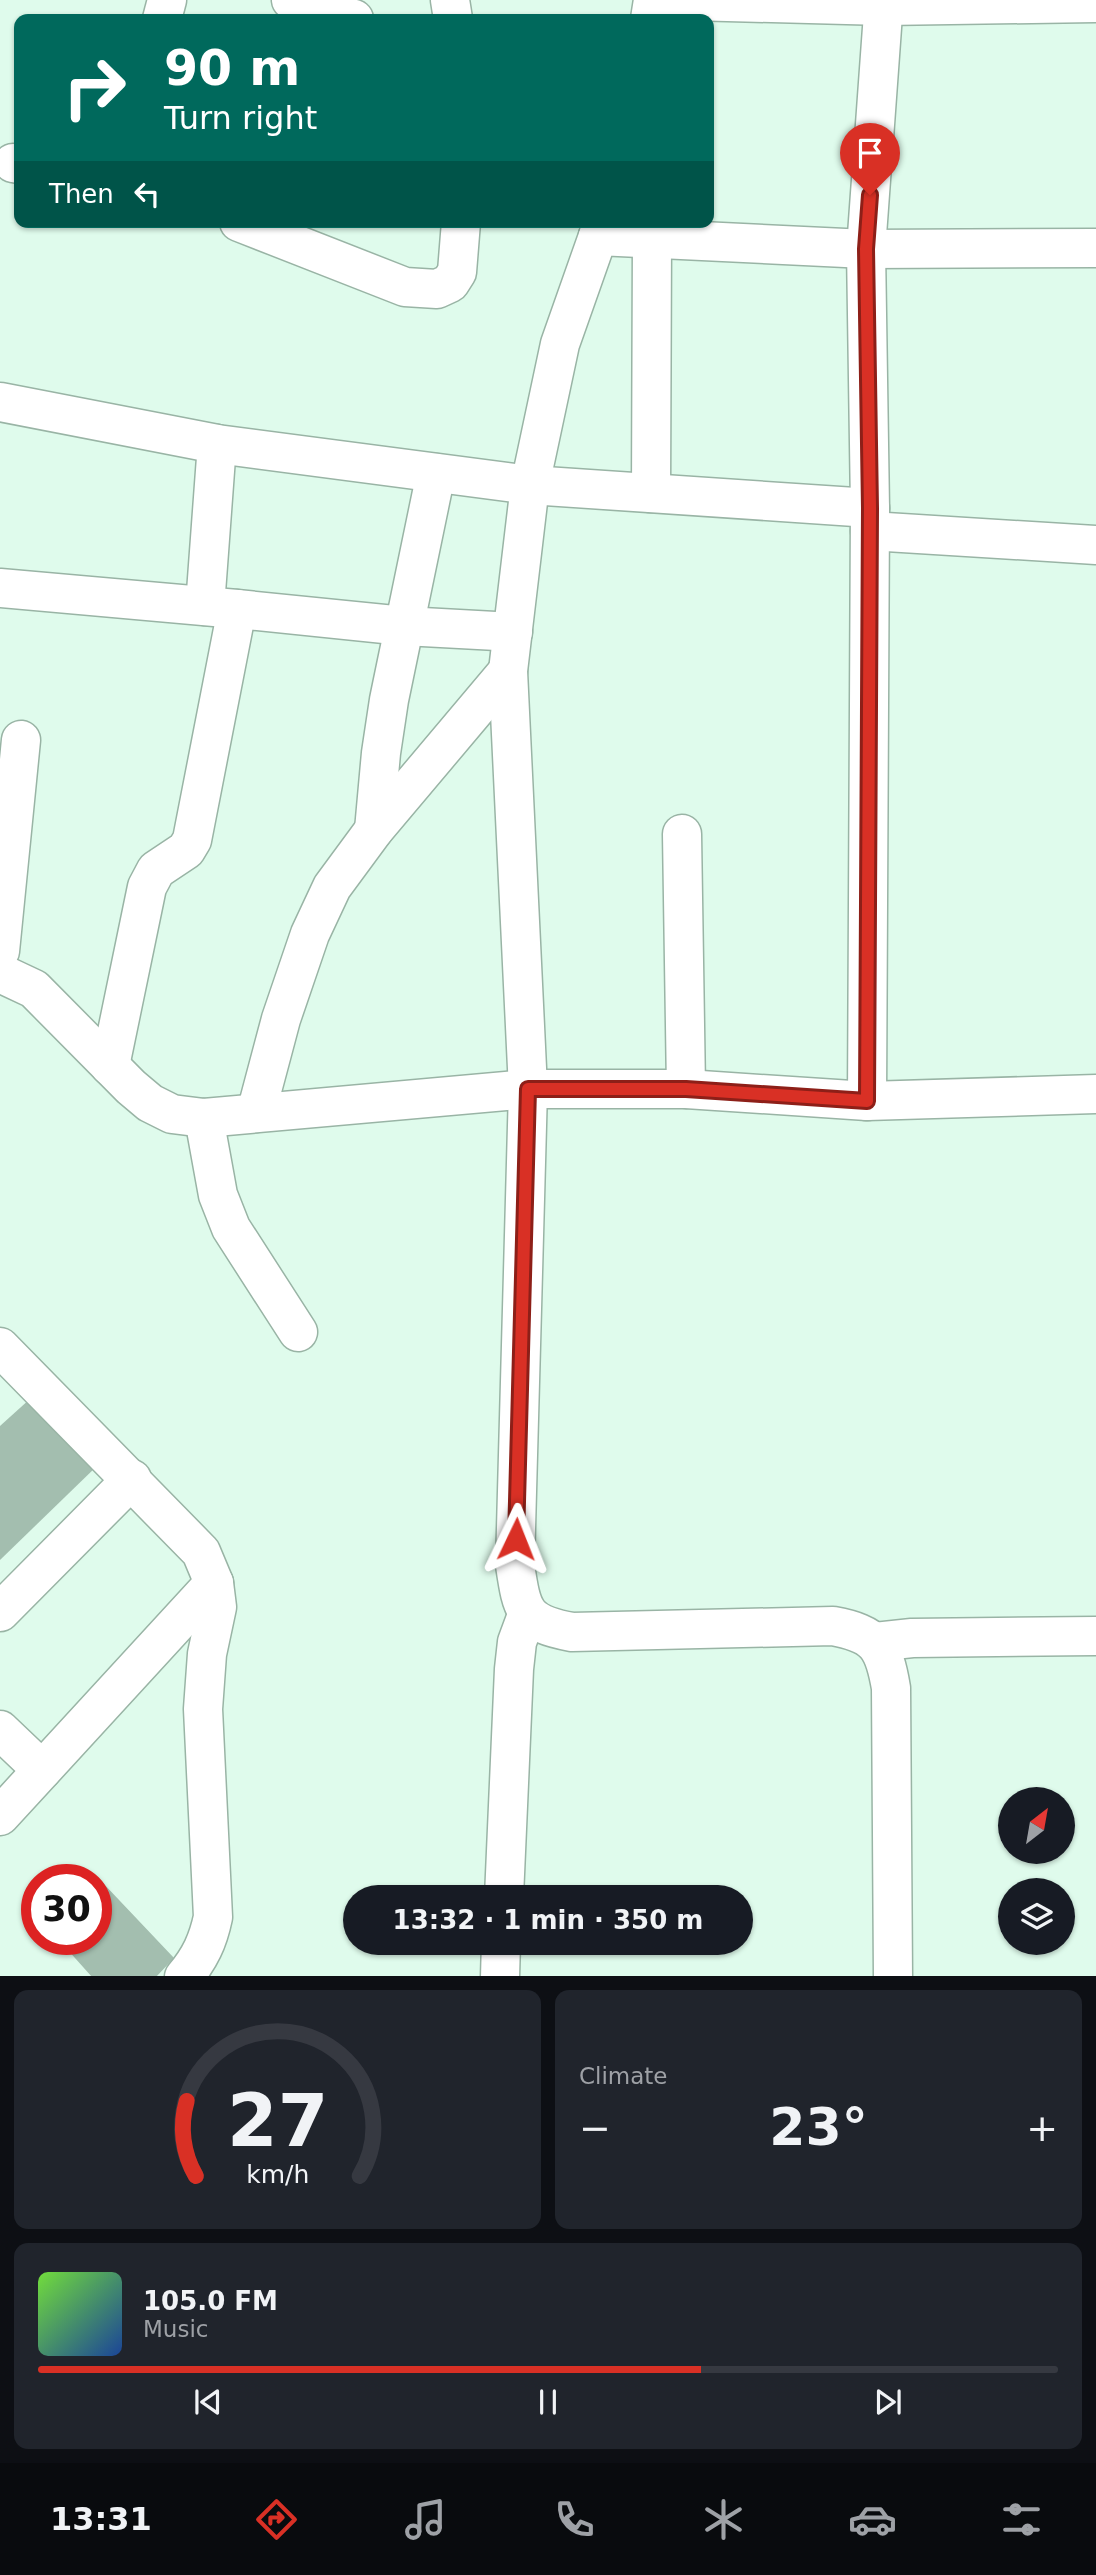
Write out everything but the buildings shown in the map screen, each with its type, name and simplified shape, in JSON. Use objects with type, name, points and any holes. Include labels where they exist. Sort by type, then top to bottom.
[{"type":"street","points":[[651,14],[653,0],[1096,3]]},
{"type":"street","points":[[296,1],[338,14]]},
{"type":"street","points":[[867,1101],[870,519],[866,249],[884,3]]},
{"type":"street","points":[[255,228],[405,286],[437,289],[450,283],[457,272],[461,228]]},
{"type":"street","points":[[892,1976],[891,1688],[887,1665],[875,1642],[858,1630],[833,1626],[572,1632],[548,1628],[527,1615],[519,1594],[515,1566],[528,1089],[509,671],[530,485],[561,344],[600,229],[652,238],[866,249],[1096,248]]},
{"type":"street","points":[[651,493],[652,238]]},
{"type":"street","points":[[0,402],[217,444],[436,473],[530,485],[651,493],[1096,545]]},
{"type":"street","points":[[110,1066],[147,887],[156,870],[186,850],[192,840],[221,607],[217,444]]},
{"type":"street","points":[[373,830],[381,753],[436,473]]},
{"type":"street","points":[[0,588],[404,626],[513,632]]},
{"type":"street","points":[[256,1113],[281,1019],[310,934],[332,887],[373,830],[509,671]]},
{"type":"street","points":[[0,951],[21,740]]},
{"type":"street","points":[[682,834],[686,1089]]},
{"type":"street","points":[[0,973],[34,989],[150,1103],[172,1114],[204,1118],[528,1089],[686,1089],[867,1101],[1096,1094]]},
{"type":"street","points":[[204,1118],[218,1195],[231,1228],[298,1332]]},
{"type":"street","points":[[0,1347],[201,1552],[214,1583],[217,1607],[207,1654],[203,1709],[214,1917],[208,1942],[196,1963],[184,1976]]},
{"type":"street","points":[[0,1612],[132,1479]]},
{"type":"street","points":[[0,1816],[214,1583]]},
{"type":"street","points":[[504,1885],[514,1669],[517,1642],[527,1615]]},
{"type":"street","points":[[875,1642],[912,1638],[1096,1636]]},
{"type":"street","points":[[0,1730],[42,1770]]},
{"type":"street","points":[[500,1976],[501,1955]]},
{"type":"route","points":[[516,1539],[528,1089],[686,1089],[867,1101],[870,508],[866,249],[870,195]]}]
